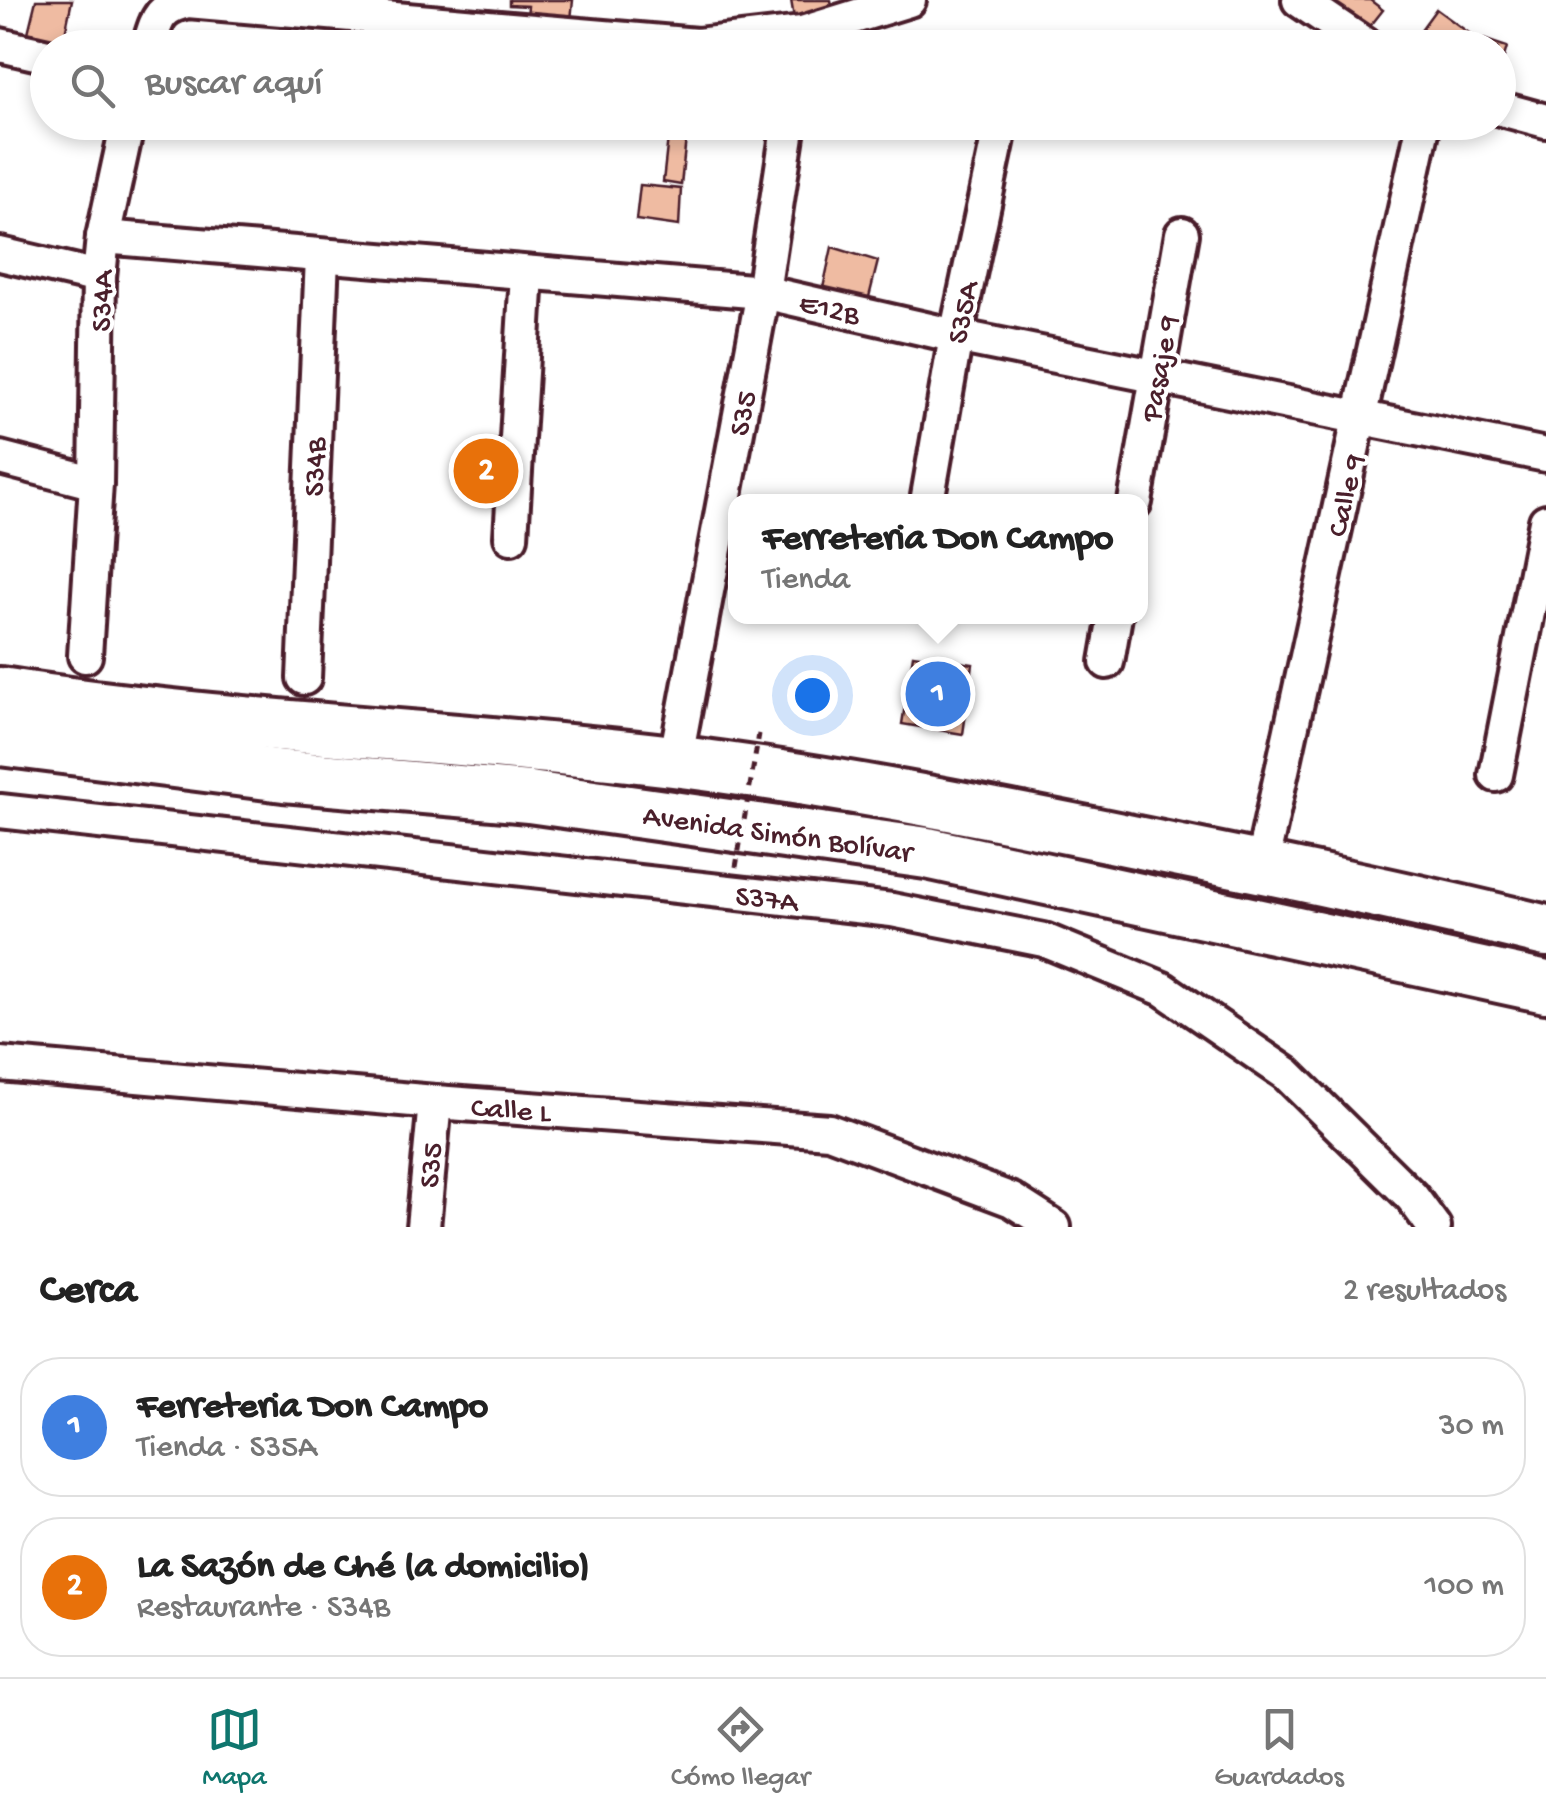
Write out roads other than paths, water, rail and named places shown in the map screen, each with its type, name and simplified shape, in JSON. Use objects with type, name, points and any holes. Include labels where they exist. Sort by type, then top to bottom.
[{"type":"highway","name":"Avenida Simón Bolívar","points":[[0,693],[252,725],[447,738],[675,762],[941,802],[1261,867],[1546,931]]},
{"type":"highway","name":"Avenida Simón Bolívar","points":[[0,740],[284,776],[529,797],[927,852],[1546,988]]},
{"type":"street","points":[[828,30],[909,0]]},
{"type":"street","points":[[1300,0],[1344,30]]},
{"type":"street","points":[[154,30],[158,16],[170,5],[188,1],[531,30]]},
{"type":"street","points":[[0,44],[30,52]]},
{"type":"street","points":[[1516,113],[1546,121]]},
{"type":"street","name":"S34A","points":[[85,656],[96,483],[99,277],[103,238],[124,140]]},
{"type":"street","name":"S35","points":[[675,762],[764,292],[786,140]]},
{"type":"street","name":"S35A","points":[[928,494],[956,336],[998,140]]},
{"type":"street","name":"Calle 9","points":[[1261,867],[1420,140]]},
{"type":"street","name":"Pasaje 9","points":[[1136,494],[1182,234]]},
{"type":"street","name":"E12B","points":[[103,238],[764,292],[956,336],[1546,455]]},
{"type":"street","points":[[0,254],[99,277]]},
{"type":"street","name":"S34B","points":[[304,678],[322,257]]},
{"type":"street","points":[[511,537],[527,274]]},
{"type":"street","points":[[0,458],[96,483]]},
{"type":"street","points":[[1496,774],[1546,521]]},
{"type":"street","points":[[1107,662],[1114,624]]},
{"type":"street","name":"S37A","points":[[0,810],[892,910],[1044,940],[1164,989],[1287,1074],[1412,1196],[1434,1227]]},
{"type":"street","name":"Calle L","points":[[0,1064],[829,1131],[1012,1200],[1054,1227]]},
{"type":"street","name":"S35","points":[[423,1227],[435,1102]]},
{"type":"place","name":"La Sazón de Ché (a domicilio)","points":[[486,471]]},
{"type":"place","name":"Ferreteria Don Campo","points":[[938,694]]}]
